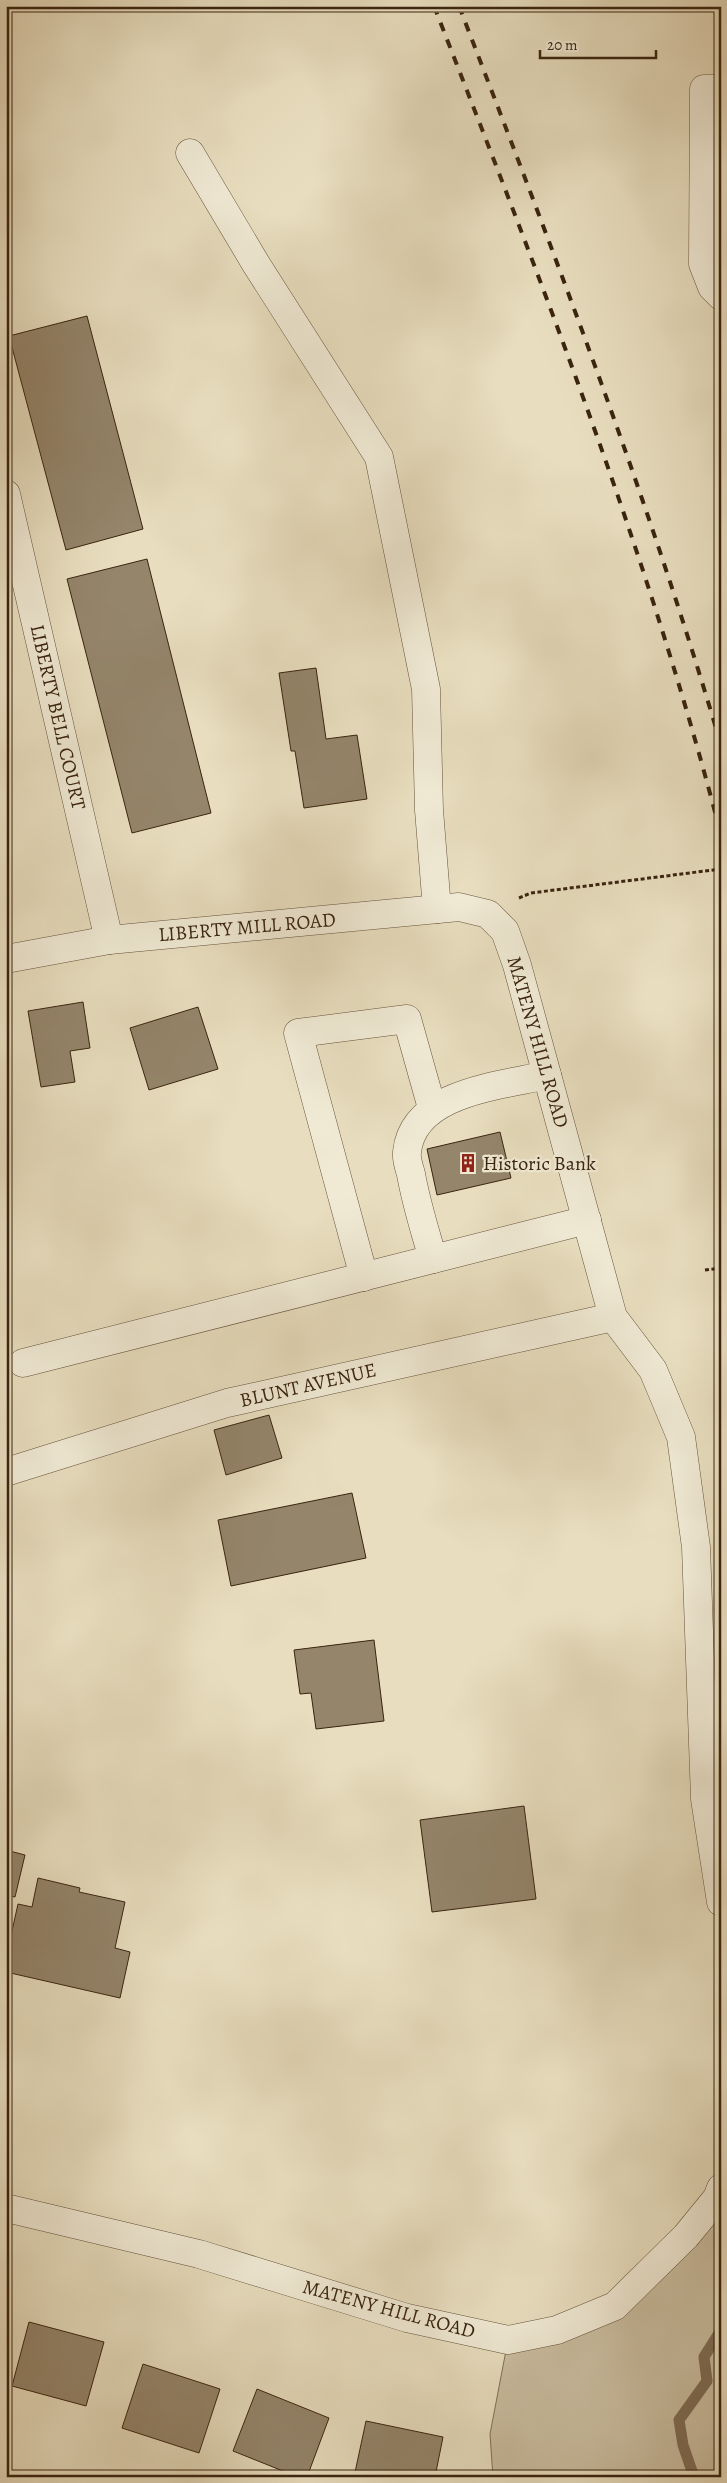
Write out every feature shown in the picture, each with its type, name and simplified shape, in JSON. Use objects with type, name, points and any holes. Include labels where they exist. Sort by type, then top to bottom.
[{"type":"street","points":[[721,89],[704,89],[703,264],[712,287],[721,296]]},
{"type":"street","points":[[190,153],[256,264],[379,457],[426,689],[429,810],[437,909]]},
{"type":"street","name":"LIBERTY BELL COURT","points":[[6,494],[110,940]]},
{"type":"street","name":"LIBERTY MILL ROAD","points":[[6,959],[110,940],[437,909],[459,907],[488,914]]},
{"type":"street","name":"MATENY HILL ROAD","points":[[488,914],[505,931],[517,965],[614,1317],[653,1370],[681,1437],[696,1547],[705,1799],[721,1902]]},
{"type":"street","points":[[364,1277],[298,1033],[407,1019],[432,1108]]},
{"type":"street","points":[[433,1259],[406,1153],[413,1127],[432,1108],[455,1097],[547,1075]]},
{"type":"street","points":[[23,1363],[587,1220]]},
{"type":"street","name":"BLUNT AVENUE","points":[[6,1472],[227,1403],[614,1317]]},
{"type":"street","name":"MATENY HILL ROAD","points":[[6,2208],[199,2254],[407,2318],[508,2340],[557,2330],[615,2306],[686,2236],[717,2198],[721,2188]]},
{"type":"path","points":[[488,914],[531,892],[721,869]]},
{"type":"path","points":[[705,1270],[721,1268]]},
{"type":"shaded area","points":[[721,2188],[721,2477],[493,2477],[490,2434],[508,2340],[615,2306]]},
{"type":"building","points":[[87,316],[143,529],[66,550],[9,336]]},
{"type":"building","points":[[147,559],[211,813],[132,833],[67,579]]},
{"type":"building","points":[[316,668],[326,739],[357,735],[367,799],[304,808],[295,751],[291,751],[279,673]]},
{"type":"building","points":[[83,1002],[90,1048],[70,1051],[75,1082],[41,1087],[28,1011]]},
{"type":"building","points":[[198,1007],[218,1069],[149,1090],[130,1028]]},
{"type":"building","name":"Historic Bank","points":[[500,1132],[511,1178],[437,1195],[427,1149]]},
{"type":"building","points":[[269,1415],[282,1458],[226,1475],[214,1430]]},
{"type":"building","points":[[352,1493],[366,1558],[231,1586],[218,1520]]},
{"type":"building","points":[[374,1640],[384,1721],[316,1729],[311,1693],[300,1694],[294,1650]]},
{"type":"building","points":[[524,1806],[536,1899],[432,1912],[420,1820]]},
{"type":"building","points":[[6,1850],[25,1855],[15,1897],[6,1895]]},
{"type":"building","points":[[38,1878],[80,1888],[79,1892],[125,1902],[115,1948],[130,1952],[120,1998],[6,1972],[6,1958],[18,1904],[32,1907]]},
{"type":"building","points":[[29,2322],[104,2342],[86,2406],[12,2386]]},
{"type":"building","points":[[143,2364],[220,2389],[199,2453],[122,2428]]},
{"type":"building","points":[[257,2389],[329,2418],[307,2477],[298,2477],[233,2451]]},
{"type":"building","points":[[366,2421],[443,2437],[435,2477],[354,2477]]},
{"type":"waterway","points":[[694,2477],[683,2445],[679,2420],[707,2381],[704,2357],[721,2330]]},
{"type":"railway","points":[[434,6],[590,416],[660,624],[692,729],[721,835]]},
{"type":"railway","points":[[459,6],[598,373],[662,558],[721,745]]},
{"type":"place","name":"Historic Bank","points":[[468,1163]]}]
